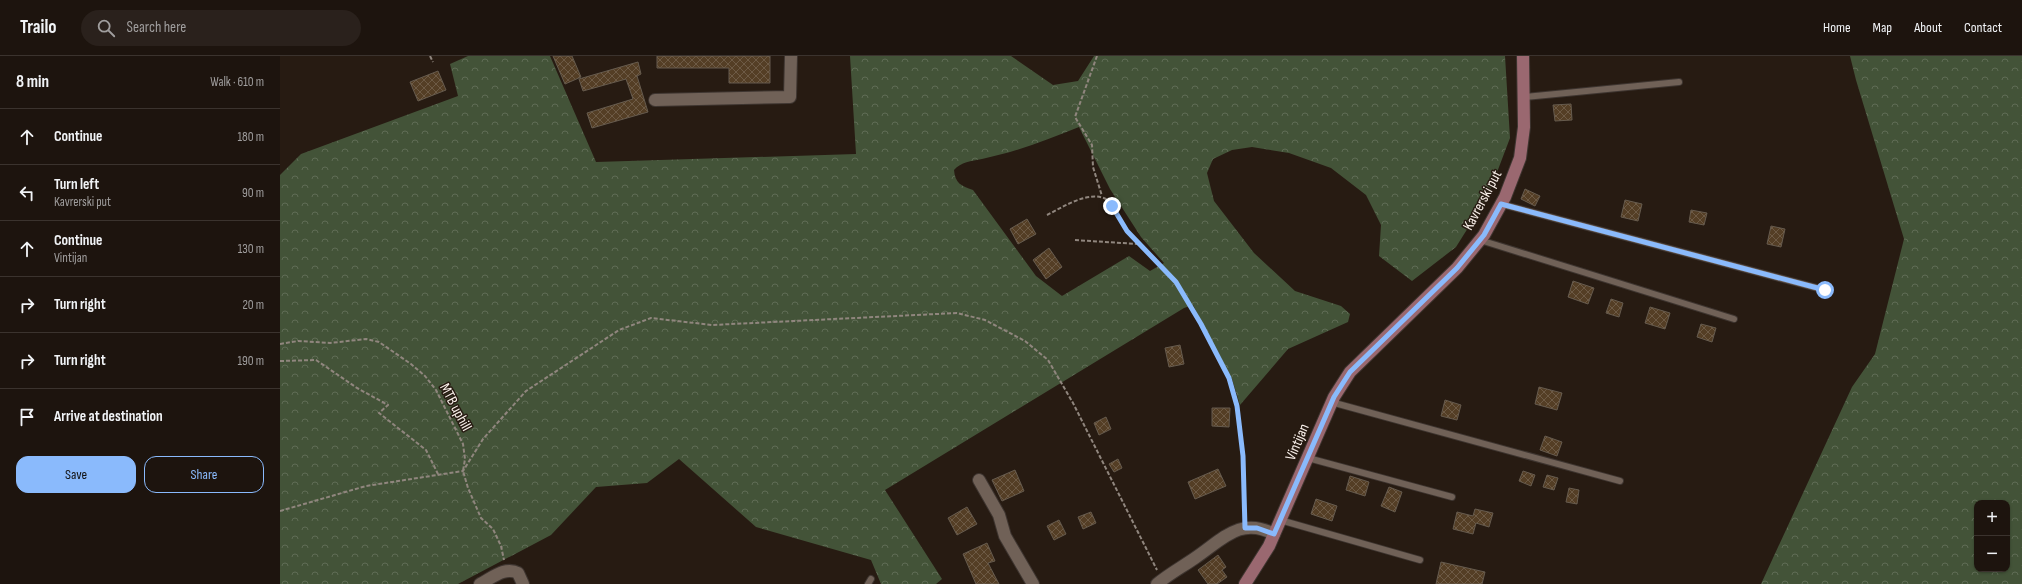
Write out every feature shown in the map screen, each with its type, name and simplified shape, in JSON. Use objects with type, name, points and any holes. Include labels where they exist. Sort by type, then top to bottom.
[{"type":"main road","name":"Kavrerski put","points":[[1397,327],[1457,268],[1480,240],[1501,204],[1520,158],[1524,127],[1523,56]]},
{"type":"main road","name":"Vintijan","points":[[1245,584],[1274,534],[1331,402],[1350,372],[1397,327]]},
{"type":"street","points":[[655,100],[790,97],[791,56]]},
{"type":"street","points":[[979,480],[999,515],[1006,536],[1033,584]]},
{"type":"street","points":[[1160,581],[1228,533],[1245,528],[1257,528],[1274,534]]},
{"type":"street","points":[[480,584],[502,572],[509,571],[518,573],[523,584]]},
{"type":"lane","points":[[1524,96],[1679,82]]},
{"type":"lane","points":[[1501,204],[1825,290]]},
{"type":"lane","points":[[1480,240],[1734,319]]},
{"type":"lane","points":[[1331,402],[1620,482]]},
{"type":"lane","points":[[1308,458],[1452,497]]},
{"type":"lane","points":[[1280,520],[1420,560]]},
{"type":"path","points":[[430,56],[433,62]]},
{"type":"path","points":[[1096,56],[1075,117],[1092,145],[1092,167],[1102,196]]},
{"type":"path","points":[[1047,215],[1091,196],[1102,196],[1108,200],[1127,231],[1138,244],[1176,282],[1201,324],[1229,378],[1237,406],[1243,456],[1245,528]]},
{"type":"path","points":[[1075,240],[1138,244]]},
{"type":"path","points":[[280,511],[366,486],[464,471],[483,439],[526,391],[619,330],[651,318],[712,325],[957,313],[985,320],[1025,341],[1048,360],[1073,403],[1141,536],[1160,581]]},
{"type":"path","name":"MTB uphill","points":[[280,344],[298,340],[330,343],[366,340],[379,342],[415,368],[436,390],[464,444],[464,471],[474,504],[481,518],[493,529],[501,546],[504,565]]},
{"type":"path","points":[[280,361],[316,360],[357,388],[388,404],[379,413],[426,450],[438,474]]},
{"type":"green space","points":[[468,56],[550,56],[596,162],[856,154],[850,56],[1011,56],[1053,85],[1078,81],[1094,56],[1505,56],[1510,138],[1488,196],[1456,247],[1412,281],[1379,256],[1381,225],[1366,195],[1331,168],[1289,153],[1252,147],[1232,150],[1213,159],[1207,173],[1214,201],[1254,253],[1295,291],[1341,306],[1350,314],[1348,322],[1288,349],[1240,405],[1232,379],[1193,305],[1184,308],[885,490],[942,579],[936,584],[881,584],[871,560],[756,527],[679,459],[647,483],[596,487],[551,535],[458,584],[280,584],[280,175],[301,154],[458,96],[450,64]],"holes":[[[1079,127],[1110,189],[1141,237],[1164,263],[1150,271],[1129,256],[1062,296],[1036,276],[973,190],[965,187],[957,181],[954,170],[966,162],[1019,149]]]},
{"type":"green space","points":[[1850,56],[2022,56],[2022,584],[1761,584],[1852,387],[1875,354],[1904,239]]},
{"type":"building","points":[[553,56],[572,56],[581,77],[565,84]]},
{"type":"building","points":[[657,56],[770,56],[770,83],[729,83],[729,68],[657,68]]},
{"type":"building","points":[[638,62],[641,74],[637,76],[648,112],[592,128],[587,113],[633,99],[626,79],[583,91],[579,79]]},
{"type":"building","points":[[438,71],[446,90],[418,101],[410,82]]},
{"type":"building","points":[[1571,104],[1572,120],[1555,121],[1553,105]]},
{"type":"building","points":[[1525,189],[1540,196],[1535,206],[1521,199]]},
{"type":"building","points":[[1625,200],[1642,204],[1638,221],[1621,217]]},
{"type":"building","points":[[1691,210],[1707,213],[1704,225],[1689,222]]},
{"type":"building","points":[[1027,219],[1036,234],[1018,244],[1010,229]]},
{"type":"building","points":[[1771,226],[1785,229],[1781,247],[1767,244]]},
{"type":"building","points":[[1049,248],[1062,267],[1046,279],[1033,260]]},
{"type":"building","points":[[1573,281],[1594,288],[1588,304],[1568,297]]},
{"type":"building","points":[[1611,299],[1623,303],[1619,317],[1606,313]]},
{"type":"building","points":[[1650,307],[1670,313],[1665,329],[1645,323]]},
{"type":"building","points":[[1701,324],[1716,328],[1712,342],[1697,337]]},
{"type":"building","points":[[1180,345],[1184,364],[1169,367],[1165,348]]},
{"type":"building","points":[[1539,387],[1562,393],[1557,410],[1535,404]]},
{"type":"building","points":[[1445,400],[1461,405],[1457,420],[1441,416]]},
{"type":"building","points":[[1212,408],[1230,408],[1229,427],[1212,426]]},
{"type":"building","points":[[1106,417],[1111,429],[1099,435],[1094,423]]},
{"type":"building","points":[[1545,436],[1562,442],[1557,456],[1540,450]]},
{"type":"building","points":[[1118,459],[1122,468],[1114,472],[1109,464]]},
{"type":"building","points":[[1218,469],[1226,486],[1195,499],[1188,482]]},
{"type":"building","points":[[1015,470],[1024,491],[1002,501],[992,480]]},
{"type":"building","points":[[1523,471],[1535,475],[1531,486],[1519,481]]},
{"type":"building","points":[[1547,475],[1558,478],[1554,490],[1543,487]]},
{"type":"building","points":[[1350,476],[1369,482],[1365,496],[1346,490]]},
{"type":"building","points":[[1389,487],[1402,492],[1395,512],[1381,506]]},
{"type":"building","points":[[1569,488],[1579,490],[1577,504],[1566,502]]},
{"type":"building","points":[[1316,499],[1337,506],[1332,521],[1311,514]]},
{"type":"building","points":[[967,507],[977,524],[957,535],[948,518]]},
{"type":"building","points":[[1475,509],[1493,513],[1489,527],[1476,523],[1473,534],[1453,529],[1457,512],[1473,516]]},
{"type":"building","points":[[1091,512],[1096,523],[1083,529],[1078,517]]},
{"type":"building","points":[[1059,520],[1066,534],[1054,540],[1047,526]]},
{"type":"building","points":[[987,543],[995,561],[988,563],[999,584],[976,584],[963,554]]},
{"type":"building","points":[[1218,555],[1226,567],[1222,570],[1227,577],[1217,584],[1208,584],[1198,570]]},
{"type":"building","points":[[1441,562],[1485,572],[1482,584],[1436,584]]},
{"type":"route","points":[[1112,206],[1127,231],[1176,282],[1201,324],[1229,378],[1237,406],[1243,456],[1245,528],[1257,528],[1274,534],[1334,397],[1350,372],[1457,268],[1484,235],[1501,204],[1825,290]]}]
